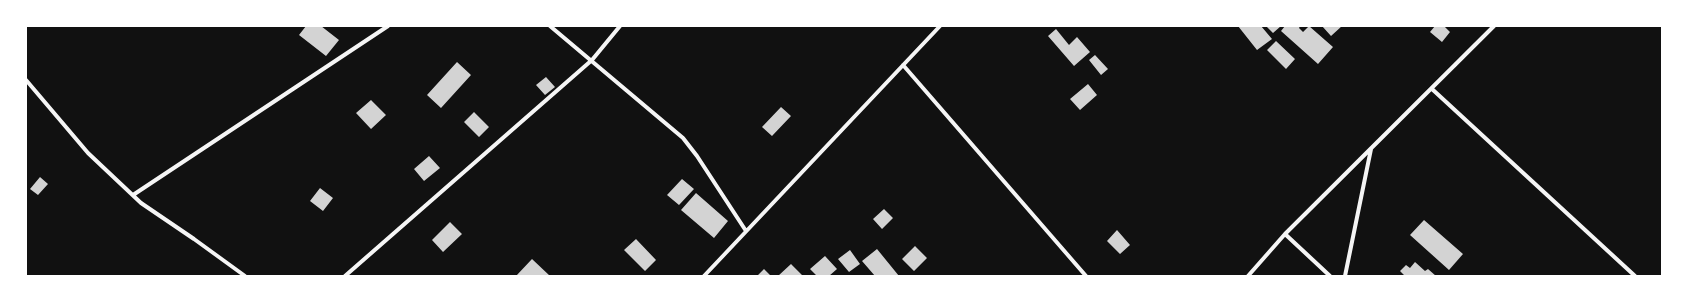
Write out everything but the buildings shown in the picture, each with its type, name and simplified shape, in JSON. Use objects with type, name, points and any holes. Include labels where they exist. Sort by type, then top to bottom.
[{"type":"street","points":[[133,195],[388,26]]},
{"type":"street","points":[[550,26],[683,138],[746,231]]},
{"type":"street","points":[[345,276],[592,60],[620,26]]},
{"type":"street","points":[[704,276],[940,26]]},
{"type":"street","points":[[1248,276],[1285,234],[1494,26]]},
{"type":"street","points":[[903,65],[1086,276]]},
{"type":"street","points":[[26,80],[88,153],[141,203],[194,238],[245,276]]},
{"type":"street","points":[[1432,89],[1635,276]]},
{"type":"street","points":[[1344,276],[1371,149]]},
{"type":"street","points":[[1285,234],[1330,276]]}]
